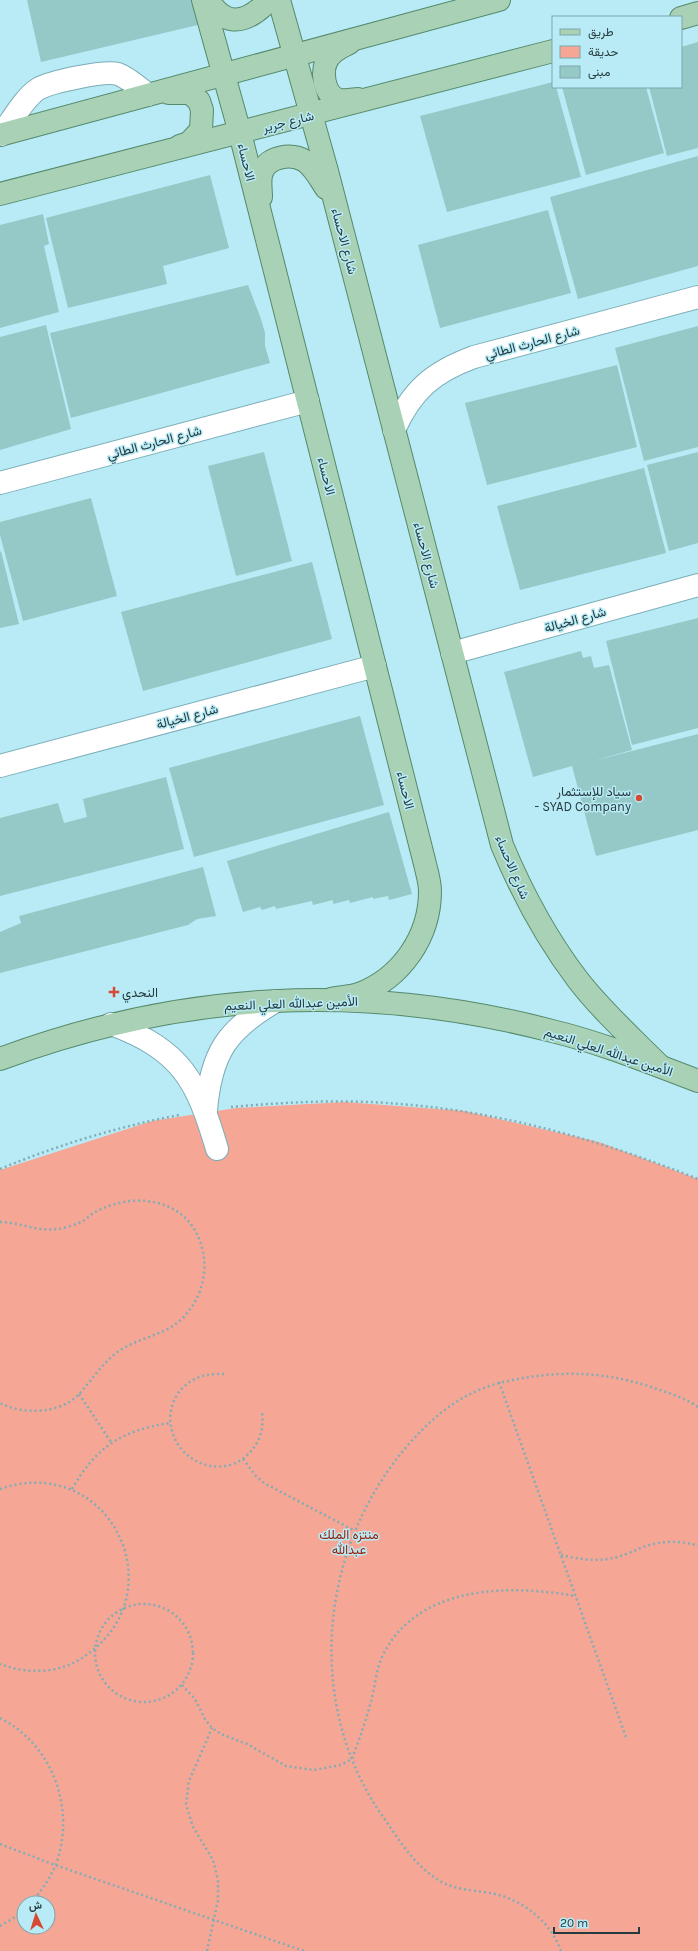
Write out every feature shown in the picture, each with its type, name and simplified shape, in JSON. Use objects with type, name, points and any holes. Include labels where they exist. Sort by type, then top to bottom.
[{"type":"main road","points":[[203,0],[240,133]]},
{"type":"main road","points":[[208,0],[213,8],[228,19],[247,19],[263,6],[264,0]]},
{"type":"main road","name":"شارع الاحساء","points":[[279,0],[312,115],[502,845],[517,881],[535,915],[579,980],[604,1010],[660,1066]]},
{"type":"main road","points":[[1,135],[223,75],[294,54],[499,0]]},
{"type":"main road","points":[[682,18],[698,13]]},
{"type":"main road","points":[[361,37],[336,51],[329,58],[325,65],[325,85],[329,93],[339,100],[377,97]]},
{"type":"main road","name":"شارع جرير","points":[[0,194],[312,115],[552,51]]},
{"type":"main road","points":[[152,94],[190,93],[199,101],[202,110],[201,130],[196,136],[189,143],[166,152]]},
{"type":"main road","name":"الاحساء","points":[[240,133],[425,864],[430,891],[427,918],[418,943],[403,965],[382,982],[358,994],[331,999]]},
{"type":"main road","points":[[261,219],[262,171],[271,161],[279,157],[298,157],[306,162],[313,168],[335,203]]},
{"type":"main road","name":"الأمين عبدالله العلي النعيم","points":[[2,1057],[111,1024],[166,1013],[213,1006],[276,1001],[331,999],[388,1002],[444,1008],[499,1018],[554,1031],[660,1066],[698,1082]]},
{"type":"street","points":[[1,135],[31,95],[37,90],[50,85],[105,72],[118,74],[152,94]]},
{"type":"street","name":"شارع الحارث الطائي","points":[[394,430],[412,397],[424,384],[440,372],[474,357],[698,297]]},
{"type":"street","name":"شارع الحارث الطائي","points":[[0,483],[308,401]]},
{"type":"street","name":"شارع الخيالة","points":[[452,654],[698,585]]},
{"type":"street","name":"شارع الخيالة","points":[[0,766],[375,666]]},
{"type":"street","points":[[206,1110],[208,1082],[221,1051],[232,1033],[252,1015],[276,1001]]},
{"type":"street","points":[[111,1024],[136,1034],[159,1047],[179,1065],[195,1086],[206,1110],[218,1149]]},
{"type":"path","points":[[0,1169],[81,1139],[142,1122],[206,1110],[270,1104],[335,1101],[400,1104],[465,1112],[528,1124],[591,1141],[650,1160],[698,1179]]},
{"type":"path","points":[[0,1222],[42,1230],[56,1229],[83,1221],[108,1205],[137,1200],[152,1201],[166,1205],[179,1213],[190,1223],[199,1236],[204,1250],[204,1277],[198,1297],[190,1310],[180,1320],[168,1328],[134,1342],[116,1353],[103,1364],[79,1394],[69,1402],[52,1408],[35,1411],[20,1410],[0,1403]]},
{"type":"path","points":[[561,1951],[557,1940],[545,1924],[530,1910],[514,1900],[497,1894],[460,1889],[442,1882],[428,1873],[415,1861],[384,1819],[366,1790],[352,1759],[341,1726],[337,1705],[331,1656],[332,1621],[338,1584],[348,1548],[362,1514],[380,1482],[397,1458],[417,1435],[439,1414],[468,1394],[499,1382],[538,1374],[579,1373],[609,1376],[638,1383],[667,1392],[698,1407]]},
{"type":"path","points":[[224,1374],[210,1374],[197,1378],[176,1396],[171,1410],[170,1423],[173,1437],[180,1449],[190,1458],[203,1465],[216,1467],[230,1465],[242,1459],[253,1450],[260,1438],[263,1424],[262,1411]]},
{"type":"path","points":[[499,1382],[627,1740]]},
{"type":"path","points":[[79,1394],[111,1442]]},
{"type":"path","points":[[72,1489],[82,1472],[95,1456],[111,1442],[130,1432],[149,1426],[170,1423]]},
{"type":"path","points":[[242,1459],[256,1476],[269,1486],[355,1531]]},
{"type":"path","points":[[0,1489],[32,1482],[52,1484],[72,1489],[90,1499],[105,1513],[117,1529],[125,1548],[129,1568],[129,1588],[125,1607],[107,1638],[94,1650],[76,1662],[56,1669],[34,1671],[12,1669],[0,1664]]},
{"type":"path","points":[[561,1555],[578,1559],[596,1560],[613,1558],[646,1546],[663,1543],[680,1542],[698,1546]]},
{"type":"path","points":[[182,1685],[195,1699],[205,1719],[212,1728],[221,1734],[261,1751],[274,1760],[300,1769],[314,1770],[328,1768],[352,1759],[364,1728],[381,1658],[390,1641],[403,1626],[418,1614],[436,1604],[484,1592],[514,1589],[544,1590],[575,1596]]},
{"type":"path","points":[[141,1603],[157,1605],[172,1612],[184,1623],[191,1638],[194,1655],[190,1670],[182,1685],[170,1695],[156,1701],[141,1702],[125,1699],[112,1691],[102,1680],[96,1666],[94,1650],[97,1637],[103,1624],[113,1614],[125,1607],[141,1603]]},
{"type":"path","points":[[0,1718],[11,1724],[31,1741],[47,1762],[58,1787],[63,1813],[62,1839],[56,1865],[45,1886],[38,1895]]},
{"type":"path","points":[[207,1951],[218,1900],[218,1880],[213,1860],[193,1827],[186,1804],[189,1781],[212,1728]]},
{"type":"path","points":[[0,1844],[56,1865],[304,1951]]},
{"type":"path","points":[[0,1926],[16,1917]]},
{"type":"green space","name":"منتزه الملك عبدالله","points":[[345,1102],[464,1111],[599,1142],[698,1179],[698,1951],[0,1951],[0,1170],[152,1121],[236,1108]]},
{"type":"building","points":[[27,0],[197,0],[202,24],[41,62]]},
{"type":"building","points":[[698,42],[698,148],[667,156],[649,88],[682,88],[682,47]]},
{"type":"building","points":[[552,82],[552,88],[556,88],[581,177],[447,212],[420,116]]},
{"type":"building","points":[[562,88],[646,88],[664,153],[586,175]]},
{"type":"building","points":[[698,156],[698,266],[578,299],[550,197]]},
{"type":"building","points":[[210,175],[229,248],[163,266],[167,284],[68,308],[46,218]]},
{"type":"building","points":[[548,210],[571,293],[440,328],[418,245]]},
{"type":"building","points":[[43,214],[49,244],[44,246],[59,312],[0,328],[0,225]]},
{"type":"building","points":[[248,285],[265,333],[265,346],[270,363],[71,418],[50,333]]},
{"type":"building","points":[[46,325],[71,429],[0,450],[0,337]]},
{"type":"building","points":[[698,326],[698,447],[644,461],[615,348]]},
{"type":"building","points":[[617,365],[637,447],[487,485],[465,403]]},
{"type":"building","points":[[264,452],[292,561],[236,576],[208,466]]},
{"type":"building","points":[[698,452],[698,543],[669,551],[647,465]]},
{"type":"building","points":[[644,468],[666,553],[520,590],[497,506]]},
{"type":"building","points":[[91,498],[117,596],[23,621],[0,535],[0,522]]},
{"type":"building","points":[[1,551],[19,624],[0,628],[0,552]]},
{"type":"building","points":[[312,562],[332,639],[143,691],[121,612]]},
{"type":"building","points":[[698,618],[698,728],[632,745],[606,641]]},
{"type":"building","points":[[581,651],[583,658],[591,656],[594,668],[609,665],[632,750],[593,761],[698,734],[698,830],[596,856],[572,766],[533,777],[504,672]]},
{"type":"building","points":[[360,716],[384,805],[194,857],[169,768]]},
{"type":"building","points":[[166,777],[184,849],[0,896],[0,818],[58,803],[64,823],[87,817],[83,799]]},
{"type":"building","points":[[389,812],[412,894],[389,900],[388,896],[373,899],[373,897],[350,903],[349,900],[333,904],[333,900],[313,905],[312,901],[276,909],[275,906],[262,910],[260,907],[243,912],[227,861]]},
{"type":"building","points":[[203,867],[216,916],[197,919],[188,925],[0,973],[0,932],[21,923],[19,916]]},
{"type":"place","name":"سياد للإستثمار - SYAD Company","points":[[639,798]]},
{"type":"place","name":"النحدي","points":[[114,992]]}]
